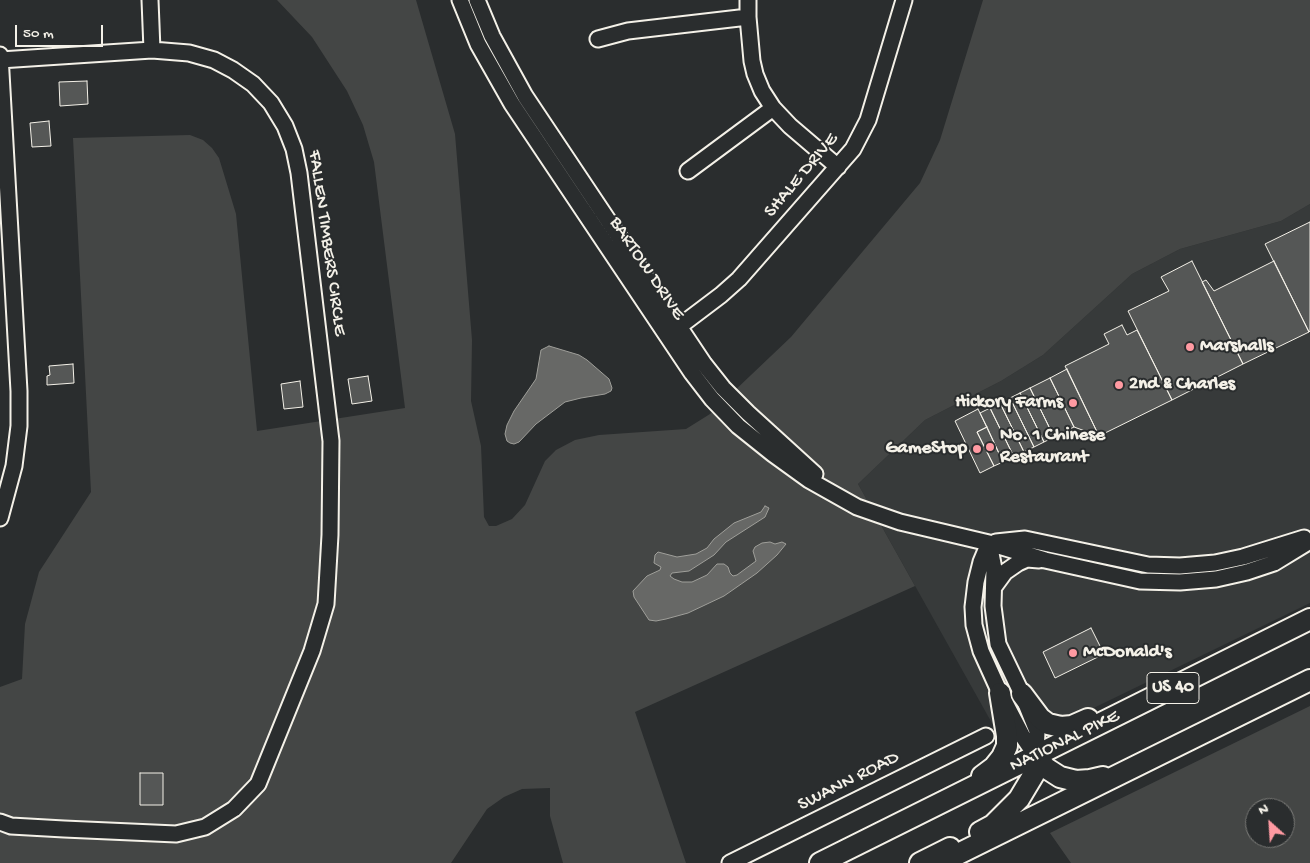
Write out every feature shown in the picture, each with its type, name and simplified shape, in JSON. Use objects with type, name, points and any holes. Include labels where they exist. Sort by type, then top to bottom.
[{"type":"main road","points":[[1022,694],[1040,718],[1048,724],[1061,727],[1072,726],[1310,610]]},
{"type":"main road","name":"NATIONAL PIKE","points":[[820,863],[1310,619]]},
{"type":"main road","points":[[940,863],[1310,680]]},
{"type":"main road","points":[[950,798],[994,767],[1002,757],[1007,746],[1007,736],[1000,693]]},
{"type":"main road","points":[[1036,756],[1046,768],[1060,777],[1076,781],[1126,772]]},
{"type":"main road","points":[[920,863],[993,825],[1013,805],[1028,785],[1034,774],[1036,756]]},
{"type":"street","points":[[150,0],[152,50]]},
{"type":"street","name":"BARTOW DRIVE","points":[[460,0],[478,44],[512,104],[666,335],[712,400],[738,426],[773,454],[809,480],[858,507],[912,526],[990,543]]},
{"type":"street","name":"BARTOW DRIVE","points":[[476,0],[492,36],[525,96],[704,364],[729,394],[813,473],[858,507]]},
{"type":"street","points":[[748,0],[748,17],[755,74],[762,90],[773,108],[790,126],[838,167]]},
{"type":"street","name":"SHALE DRIVE","points":[[666,335],[721,295],[744,274],[853,148],[868,120],[904,0]]},
{"type":"street","points":[[598,40],[628,31],[748,17]]},
{"type":"street","name":"FALLEN TIMBERS CIRCLE","points":[[0,60],[152,50],[189,53],[214,60],[233,70],[253,84],[271,103],[285,126],[294,149],[299,173],[331,440],[330,535],[326,604],[312,651],[258,784],[234,809],[205,827],[176,834],[64,830],[11,826],[0,822]]},
{"type":"street","points":[[0,55],[19,400],[19,426],[14,466],[0,518]]},
{"type":"street","points":[[688,171],[773,108]]},
{"type":"street","points":[[990,543],[1025,539],[1148,565],[1180,566],[1215,563],[1243,557],[1310,536]]},
{"type":"street","points":[[990,543],[1045,560],[1140,581],[1180,582],[1216,579],[1247,572],[1274,562],[1310,541]]},
{"type":"street","points":[[990,543],[994,569],[993,606],[998,644],[1037,731],[1036,756]]},
{"type":"street","points":[[990,543],[981,562],[976,582],[973,607],[974,625],[981,651],[1000,693],[1023,737],[1036,756]]},
{"type":"street","points":[[994,587],[1005,572],[1018,563],[1026,559],[1045,560]]},
{"type":"street","name":"SWANN ROAD","points":[[730,863],[986,736]]},
{"type":"shaded area","points":[[277,0],[416,0],[455,134],[472,340],[471,401],[481,446],[484,517],[489,526],[496,526],[512,519],[525,505],[545,461],[556,450],[575,440],[599,435],[686,429],[710,414],[791,337],[920,183],[940,140],[983,0],[1310,0],[1310,204],[1281,221],[1180,249],[1132,274],[1043,355],[1001,381],[925,420],[858,484],[915,586],[635,712],[686,863],[563,863],[550,816],[550,788],[522,789],[504,797],[487,809],[451,863],[0,863],[0,687],[22,679],[25,624],[39,572],[91,492],[73,138],[190,135],[203,140],[219,158],[236,214],[257,431],[405,408],[374,162],[363,125],[347,91],[312,37]]},
{"type":"shaded area","points":[[1310,204],[1310,603],[1007,750],[858,484],[925,420],[1001,381],[1043,355],[1132,274],[1180,249],[1281,221]]},
{"type":"shaded area","points":[[549,346],[579,355],[587,360],[609,379],[611,391],[605,394],[565,402],[536,424],[519,442],[510,443],[507,441],[505,434],[507,425],[514,411],[536,379],[541,350]]},
{"type":"shaded area","points":[[765,506],[769,508],[765,517],[726,542],[714,555],[689,571],[672,573],[670,576],[682,582],[692,582],[707,575],[717,564],[724,564],[733,576],[737,575],[756,561],[753,551],[755,547],[762,543],[770,542],[775,544],[782,542],[786,544],[777,555],[757,573],[724,596],[688,613],[656,621],[649,620],[634,597],[633,591],[647,576],[660,570],[661,567],[654,563],[655,555],[658,552],[677,557],[696,554],[707,548],[714,539],[734,523],[761,512]]},
{"type":"shaded area","points":[[1310,706],[1310,863],[1071,863],[1050,833]]},
{"type":"building","points":[[87,81],[88,104],[60,106],[59,82]]},
{"type":"building","points":[[49,121],[51,146],[32,147],[30,123]]},
{"type":"building","points":[[1310,222],[1310,331],[1309,332],[1265,244]]},
{"type":"building","name":"Marshalls","points":[[1192,261],[1243,364],[1172,400],[1128,311],[1169,291],[1161,277]]},
{"type":"building","points":[[1274,261],[1309,332],[1243,364],[1202,282],[1206,280],[1214,291]]},
{"type":"building","name":"2nd & Charles","points":[[1122,325],[1127,335],[1137,330],[1172,400],[1099,436],[1065,366],[1109,344],[1104,334]]},
{"type":"building","points":[[73,364],[74,383],[47,385],[47,376],[50,375],[49,366]]},
{"type":"building","name":"Hickory Farms","points":[[1067,369],[1099,436],[1074,427],[1050,378]]},
{"type":"building","points":[[368,376],[372,401],[352,404],[348,379]]},
{"type":"building","points":[[1050,378],[1074,427],[1054,437],[1030,388]]},
{"type":"building","points":[[300,381],[303,407],[284,409],[281,384]]},
{"type":"building","points":[[1030,388],[1054,437],[1044,442],[1020,393]]},
{"type":"building","points":[[1020,393],[1044,442],[1034,447],[1010,398]]},
{"type":"building","points":[[1010,398],[1034,447],[1024,452],[1000,403]]},
{"type":"building","points":[[1000,403],[1024,452],[1014,457],[990,408]]},
{"type":"building","points":[[990,408],[1014,457],[1003,462],[980,413]]},
{"type":"building","name":"GameStop","points":[[978,409],[987,427],[977,432],[994,466],[980,473],[955,421]]},
{"type":"building","name":"No. 1 Chinese Restaurant","points":[[987,427],[1003,462],[994,466],[977,432]]},
{"type":"building","name":"McDonald's","points":[[1091,628],[1104,654],[1055,678],[1043,652]]},
{"type":"building","points":[[140,773],[163,773],[163,805],[140,805]]},
{"type":"place","name":"Marshalls","points":[[1190,347]]},
{"type":"place","name":"2nd & Charles","points":[[1119,385]]},
{"type":"place","name":"Hickory Farms","points":[[1073,403]]},
{"type":"place","name":"No. 1 Chinese Restaurant","points":[[990,447]]},
{"type":"place","name":"GameStop","points":[[977,449]]},
{"type":"place","name":"McDonald's","points":[[1073,653]]}]
